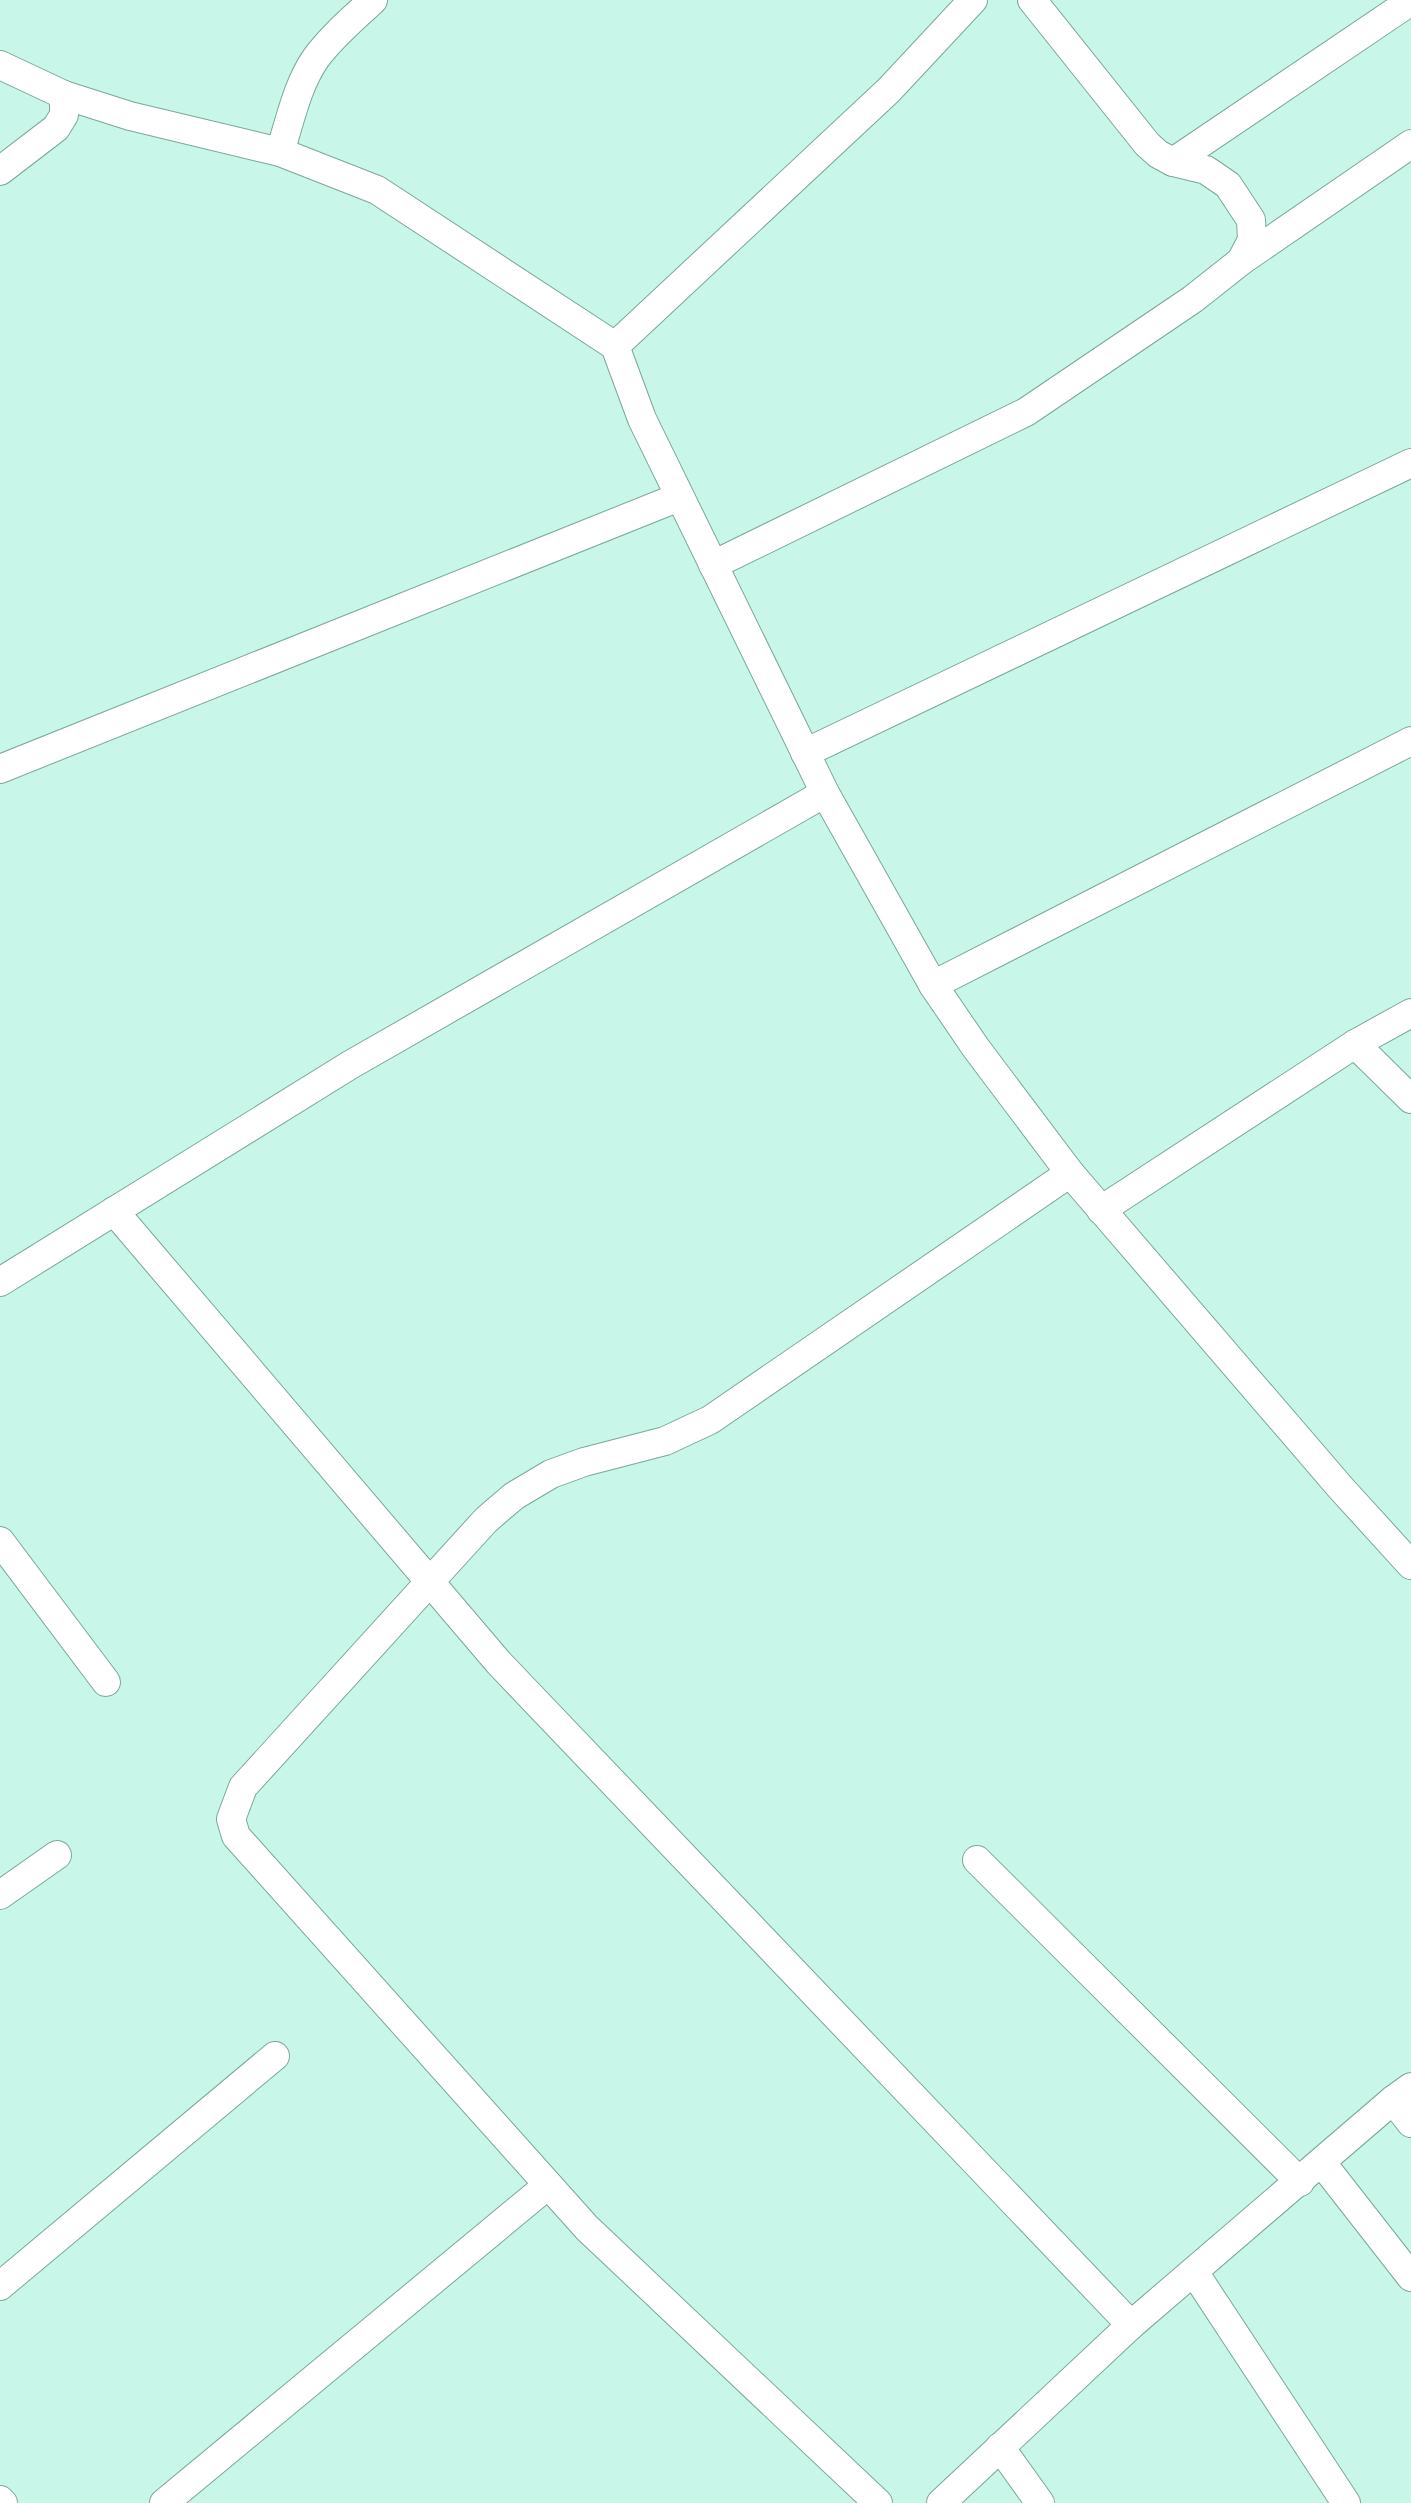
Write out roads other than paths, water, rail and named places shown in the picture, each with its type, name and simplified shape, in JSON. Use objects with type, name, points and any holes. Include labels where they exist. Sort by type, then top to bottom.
[{"type":"street","points":[[280,152],[300,88],[316,59],[335,37],[373,0]]},
{"type":"street","points":[[615,346],[889,90],[973,0]]},
{"type":"street","points":[[1032,0],[1158,154],[1173,162],[1206,170],[1228,185],[1250,220],[1252,240],[1241,261]]},
{"type":"street","points":[[1173,162],[1411,1]]},
{"type":"street","points":[[0,65],[64,95],[130,116],[280,152],[377,190],[615,346],[642,419],[805,753],[825,793],[933,985],[976,1048],[1070,1173],[1340,1487],[1411,1565]]},
{"type":"street","points":[[0,171],[56,128],[64,115],[64,95]]},
{"type":"street","points":[[713,565],[1026,412],[1193,299],[1241,261],[1411,144]]},
{"type":"street","points":[[805,753],[1411,463]]},
{"type":"street","points":[[0,769],[680,497]]},
{"type":"street","points":[[933,985],[1411,741]]},
{"type":"street","points":[[0,1282],[350,1065],[825,793]]},
{"type":"street","points":[[1101,1210],[1355,1044],[1411,1013]]},
{"type":"street","points":[[1355,1044],[1411,1100]]},
{"type":"street","points":[[878,2503],[587,2228],[236,1836],[231,1819],[243,1787],[486,1520],[514,1496],[551,1474],[584,1462],[665,1441],[710,1420],[1070,1173]]},
{"type":"street","points":[[114,1211],[499,1663],[1131,2325]]},
{"type":"street","points":[[0,1541],[106,1682]]},
{"type":"street","points":[[0,1895],[57,1855]]},
{"type":"street","points":[[977,1860],[1300,2182]]},
{"type":"street","points":[[0,2286],[275,2056]]},
{"type":"street","points":[[941,2503],[1131,2325],[1402,2094],[1411,2122]]},
{"type":"street","points":[[1322,2163],[1411,2277]]},
{"type":"street","points":[[164,2503],[548,2185]]},
{"type":"street","points":[[1194,2272],[1346,2503]]},
{"type":"street","points":[[1000,2447],[1040,2503]]},
{"type":"street","points":[[0,2500],[3,2503]]}]
